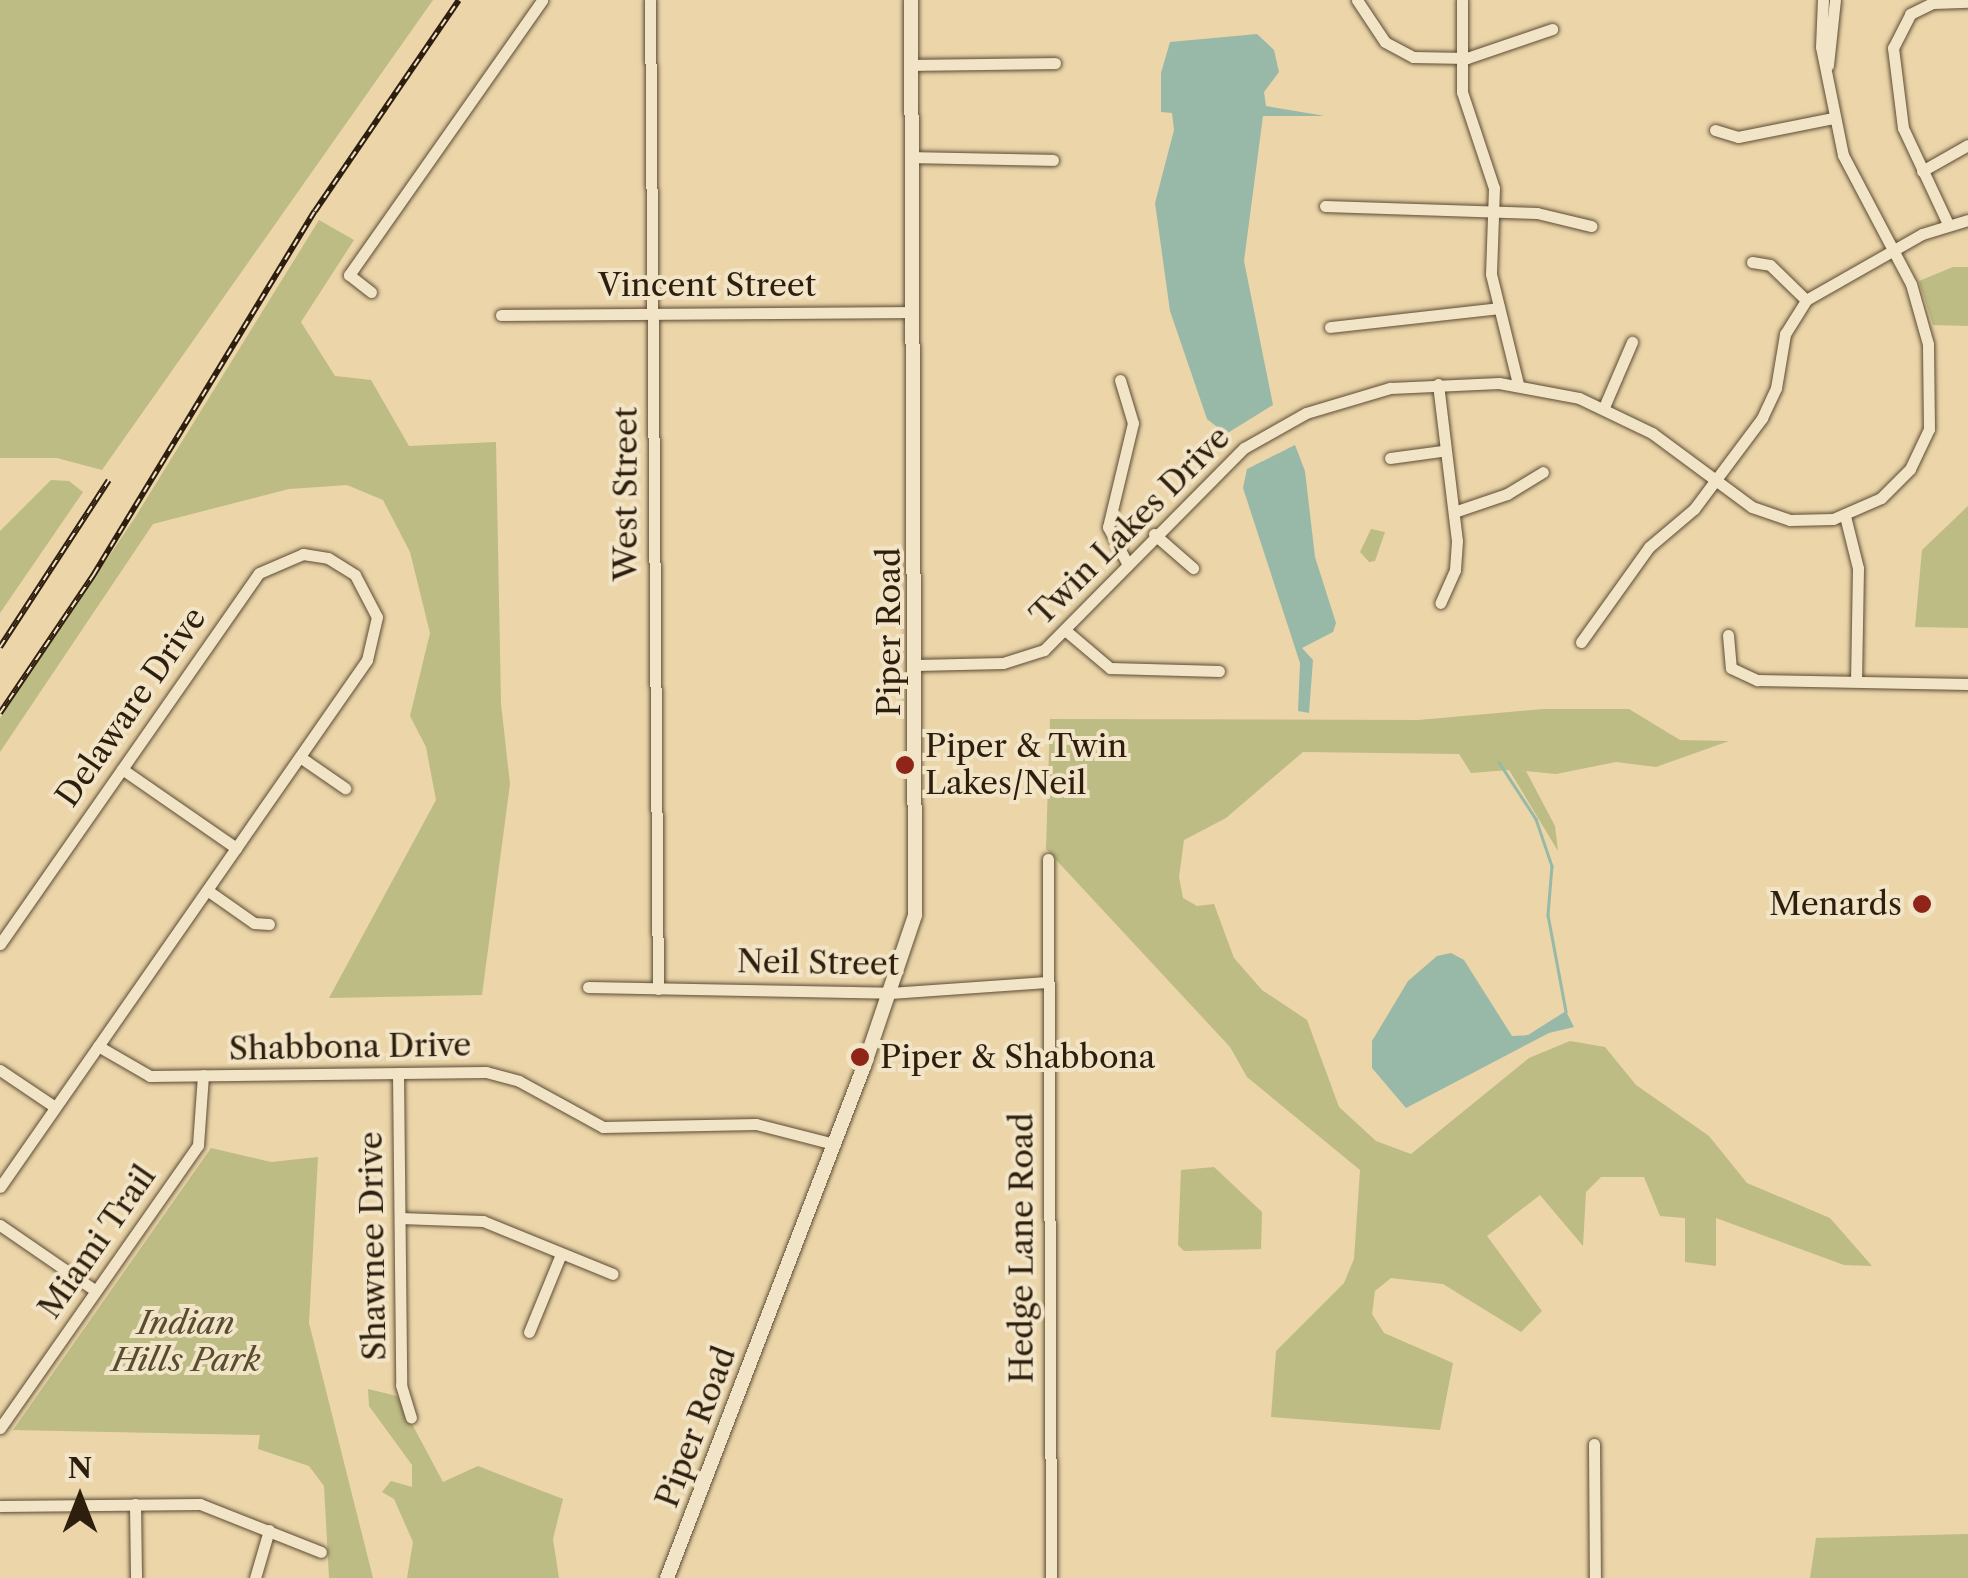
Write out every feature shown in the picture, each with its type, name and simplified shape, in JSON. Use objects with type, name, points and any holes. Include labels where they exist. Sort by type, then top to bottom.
[{"type":"street","points":[[371,292],[350,275],[542,0]]},
{"type":"street","name":"West Street","points":[[650,0],[658,988]]},
{"type":"street","name":"Piper Road","points":[[667,1578],[890,993],[917,900],[911,0]]},
{"type":"street","points":[[1358,0],[1373,30],[1398,52],[1460,59],[1552,28]]},
{"type":"street","points":[[1462,0],[1462,92],[1490,172],[1494,211],[1492,274],[1518,384]]},
{"type":"street","points":[[1823,0],[1821,47],[1828,65]]},
{"type":"street","points":[[1835,0],[1828,65],[1834,118],[1854,178],[1892,249],[1925,327],[1931,418],[1902,480],[1845,516],[1858,568],[1856,681]]},
{"type":"street","points":[[1948,224],[1898,109],[1893,66],[1896,36],[1908,10],[1933,2],[1968,2]]},
{"type":"street","points":[[912,64],[1055,63]]},
{"type":"street","points":[[1715,130],[1738,137],[1834,118]]},
{"type":"street","points":[[1922,171],[1968,145]]},
{"type":"street","points":[[912,156],[1054,160]]},
{"type":"street","points":[[1325,206],[1494,211],[1591,226]]},
{"type":"street","points":[[1582,642],[1648,547],[1694,510],[1770,404],[1785,334],[1806,300],[1892,249],[1948,224],[1968,220]]},
{"type":"street","points":[[1752,262],[1770,265],[1806,300]]},
{"type":"street","points":[[1330,327],[1498,308]]},
{"type":"street","name":"Vincent Street","points":[[501,315],[914,312]]},
{"type":"street","points":[[1604,407],[1632,342]]},
{"type":"street","points":[[1120,380],[1133,424],[1108,527],[1127,562]]},
{"type":"street","points":[[1438,384],[1441,451],[1454,512],[1454,570],[1440,602]]},
{"type":"street","name":"Twin Lakes Drive","points":[[916,665],[1023,660],[1065,630],[1213,472],[1292,419],[1352,396],[1438,384],[1518,384],[1604,407],[1777,517],[1845,516]]},
{"type":"street","points":[[1390,458],[1441,451]]},
{"type":"street","points":[[1454,512],[1508,494],[1543,472]]},
{"type":"street","points":[[1154,534],[1193,568]]},
{"type":"street","name":"Delaware Drive","points":[[0,944],[259,573],[303,554],[340,564],[370,593],[377,636],[300,757]]},
{"type":"street","points":[[1065,630],[1104,671],[1218,671]]},
{"type":"street","points":[[1728,634],[1727,660],[1739,675],[1968,684]]},
{"type":"street","points":[[0,1186],[300,757],[345,788]]},
{"type":"street","points":[[122,769],[236,848]]},
{"type":"street","name":"Hedge Lane Road","points":[[1048,859],[1050,1578]]},
{"type":"street","points":[[207,890],[254,922],[268,924]]},
{"type":"street","name":"Neil Street","points":[[588,987],[890,993],[1046,982]]},
{"type":"street","name":"Shabbona Drive","points":[[98,1046],[136,1073],[499,1075],[576,1117],[618,1129],[756,1124],[834,1144]]},
{"type":"street","points":[[0,1070],[54,1107]]},
{"type":"street","name":"Shawnee Drive","points":[[398,1073],[402,1385],[411,1418]]},
{"type":"street","name":"Miami Trail","points":[[0,1428],[198,1145],[203,1076]]},
{"type":"street","points":[[400,1218],[484,1220],[613,1274]]},
{"type":"street","points":[[0,1225],[96,1291]]},
{"type":"street","points":[[529,1332],[562,1254]]},
{"type":"street","points":[[1594,1444],[1595,1578]]},
{"type":"street","points":[[135,1504],[136,1578]]},
{"type":"street","points":[[0,1506],[200,1504],[321,1552]]},
{"type":"street","points":[[255,1578],[268,1530]]},
{"type":"green space","points":[[0,0],[433,0],[102,470],[57,458],[0,458]]},
{"type":"green space","points":[[319,220],[354,240],[301,322],[335,376],[371,380],[409,446],[496,442],[501,704],[510,784],[482,995],[329,998],[436,800],[426,747],[410,716],[430,633],[410,552],[383,500],[347,485],[289,489],[153,524],[0,752],[0,718],[134,519]]},
{"type":"green space","points":[[1953,267],[1968,267],[1968,326],[1933,325],[1919,281]]},
{"type":"green space","points":[[51,480],[69,481],[83,492],[0,613],[0,531]]},
{"type":"green space","points":[[1968,506],[1968,628],[1915,627],[1922,550]]},
{"type":"green space","points":[[1371,529],[1385,532],[1375,561],[1369,562],[1360,552]]},
{"type":"green space","points":[[1543,709],[1629,709],[1680,740],[1729,741],[1656,767],[1616,762],[1556,774],[1526,771],[1555,826],[1558,851],[1509,770],[1471,773],[1459,754],[1303,752],[1226,818],[1184,840],[1179,877],[1183,898],[1197,906],[1214,904],[1234,958],[1262,990],[1307,1020],[1339,1107],[1376,1141],[1411,1154],[1529,1058],[1570,1041],[1605,1047],[1636,1085],[1709,1136],[1747,1183],[1830,1218],[1872,1266],[1844,1265],[1716,1218],[1716,1266],[1685,1262],[1685,1218],[1660,1216],[1644,1177],[1601,1177],[1586,1192],[1583,1246],[1540,1195],[1487,1236],[1542,1311],[1521,1332],[1443,1284],[1391,1278],[1375,1291],[1372,1314],[1384,1333],[1453,1363],[1440,1430],[1271,1417],[1276,1351],[1344,1283],[1354,1259],[1360,1170],[1247,1077],[1230,1047],[1046,849],[1050,719],[1418,720]]},
{"type":"green space","name":"Indian Hills Park","points":[[211,1148],[271,1162],[318,1157],[309,1323],[373,1578],[329,1578],[324,1486],[309,1466],[258,1449],[260,1435],[13,1430]]},
{"type":"green space","points":[[1214,1167],[1262,1212],[1261,1249],[1184,1251],[1178,1245],[1181,1170]]},
{"type":"green space","points":[[368,1389],[397,1396],[443,1482],[478,1466],[563,1499],[553,1539],[559,1578],[407,1578],[413,1542],[394,1499],[382,1492],[391,1481],[412,1487],[412,1465],[369,1406]]},
{"type":"green space","points":[[1968,1534],[1968,1578],[1810,1578],[1816,1538]]},
{"type":"shaded area","points":[[1257,34],[1274,50],[1279,72],[1264,92],[1266,106],[1325,116],[1263,116],[1244,261],[1273,405],[1226,434],[1207,419],[1170,311],[1155,203],[1174,130],[1172,113],[1161,112],[1161,73],[1170,42]]},
{"type":"shaded area","points":[[1295,445],[1305,471],[1315,557],[1336,623],[1333,632],[1302,648],[1313,660],[1309,713],[1298,711],[1300,663],[1243,488],[1247,469]]},
{"type":"shaded area","points":[[1451,953],[1464,960],[1512,1036],[1528,1035],[1566,1011],[1574,1027],[1549,1033],[1406,1108],[1372,1068],[1372,1041],[1408,981],[1437,956]]},
{"type":"waterway","points":[[1499,762],[1536,819],[1552,866],[1548,915],[1566,1011]]},
{"type":"railway","points":[[0,713],[94,574],[315,211],[459,0]]},
{"type":"railway","points":[[0,647],[109,480]]},
{"type":"place","name":"Piper & Twin Lakes/Neil","points":[[905,765]]},
{"type":"place","name":"Menards","points":[[1922,904]]},
{"type":"place","name":"Piper & Shabbona","points":[[860,1057]]}]
